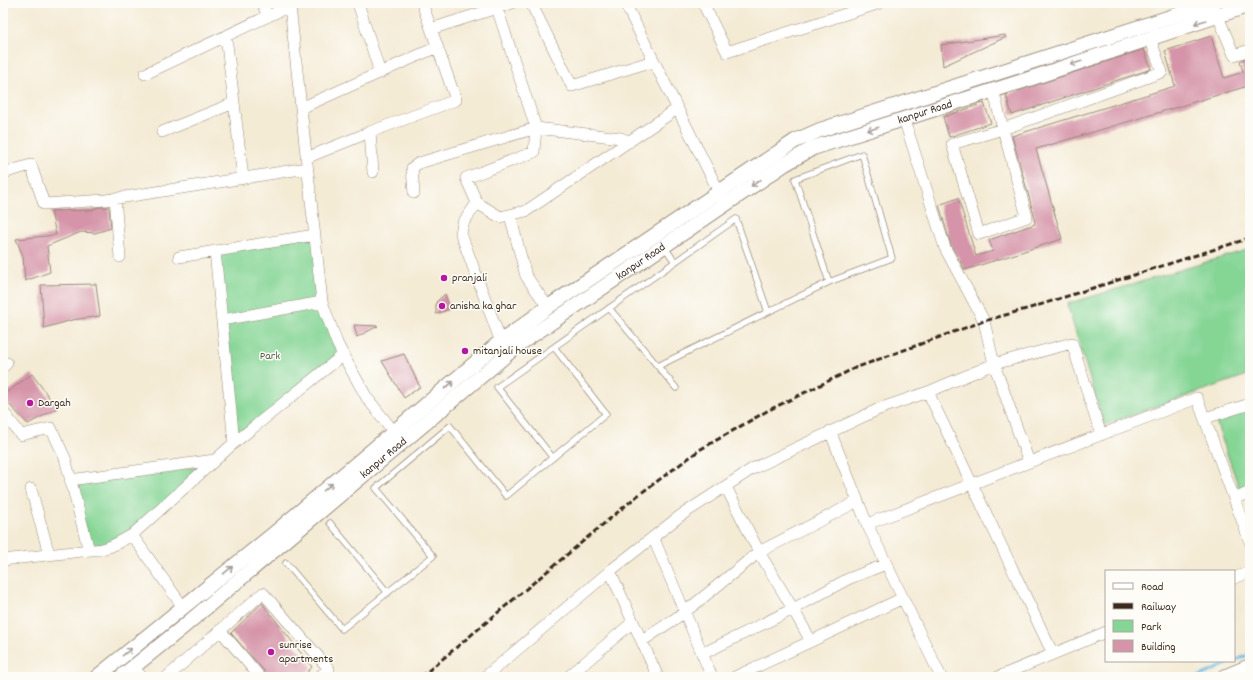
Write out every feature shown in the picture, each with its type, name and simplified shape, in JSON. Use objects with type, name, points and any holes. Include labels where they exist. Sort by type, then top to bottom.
[{"type":"street","points":[[263,3],[267,17]]},
{"type":"street","points":[[358,3],[380,73]]},
{"type":"street","points":[[3,174],[30,165],[44,204],[115,198],[243,178],[307,163],[370,132],[456,100],[422,3]]},
{"type":"street","points":[[432,29],[512,3]]},
{"type":"street","points":[[531,3],[572,86],[653,61]]},
{"type":"street","points":[[625,3],[722,198]]},
{"type":"street","points":[[703,3],[727,52],[859,6],[880,3]]},
{"type":"street","points":[[97,677],[391,440],[337,343],[322,302],[301,108],[293,4],[145,74]]},
{"type":"street","name":"kanpur Road","points":[[121,677],[137,672],[189,622],[391,440],[437,404],[518,345],[664,246],[722,198],[813,148],[1150,38],[1216,9],[1250,5]]},
{"type":"street","points":[[496,8],[536,128],[534,152],[466,178],[477,203],[500,217],[526,211],[677,109]]},
{"type":"street","points":[[437,404],[500,342],[548,307],[722,198],[795,141],[820,130],[1012,68],[1216,9],[1234,55],[1250,50]]},
{"type":"street","points":[[226,36],[243,178]]},
{"type":"street","points":[[993,89],[1003,129],[1026,217],[979,234],[952,144],[1003,129],[1162,72],[1150,38]]},
{"type":"street","points":[[301,108],[438,47]]},
{"type":"street","points":[[1012,68],[1014,83]]},
{"type":"street","points":[[162,132],[234,103]]},
{"type":"street","points":[[904,119],[945,248],[984,321],[994,364],[1029,462]]},
{"type":"street","points":[[414,193],[412,168],[419,163],[536,128],[621,138],[628,142]]},
{"type":"street","points":[[370,132],[374,172]]},
{"type":"street","points":[[115,198],[120,257]]},
{"type":"street","points":[[477,203],[463,223],[461,234],[500,342]]},
{"type":"street","points":[[510,215],[526,276],[548,307]]},
{"type":"street","points":[[179,257],[314,235]]},
{"type":"street","points":[[215,251],[234,443]]},
{"type":"street","points":[[222,320],[322,302]]},
{"type":"street","points":[[485,677],[610,571],[680,516],[752,469],[879,409],[928,392],[994,364],[1072,343],[1101,435]]},
{"type":"street","points":[[3,560],[109,548],[132,535],[234,443],[343,354]]},
{"type":"street","points":[[928,392],[1053,654]]},
{"type":"street","points":[[868,524],[1197,398],[1250,542]]},
{"type":"street","points":[[1205,418],[1250,404]]},
{"type":"street","points":[[3,412],[21,435],[51,428],[65,458],[88,547],[91,550]]},
{"type":"street","points":[[830,432],[886,564],[941,677]]},
{"type":"street","points":[[70,480],[215,460]]},
{"type":"street","points":[[726,487],[759,552],[811,641]]},
{"type":"street","points":[[31,489],[49,554]]},
{"type":"street","points":[[1234,499],[1250,492]]},
{"type":"street","points":[[642,641],[685,612],[759,552],[858,501]]},
{"type":"street","points":[[132,535],[183,607]]},
{"type":"street","points":[[653,537],[712,677]]},
{"type":"street","points":[[702,654],[793,609],[848,579],[886,564]]},
{"type":"street","points":[[610,571],[642,641],[654,675]]},
{"type":"street","points":[[1235,578],[1250,572]]},
{"type":"street","points":[[167,677],[264,593],[329,669],[319,677]]},
{"type":"street","points":[[735,677],[903,598]]},
{"type":"street","points":[[568,677],[633,622]]},
{"type":"street","points":[[220,630],[260,677]]},
{"type":"street","points":[[998,677],[1105,632]]},
{"type":"street","points":[[1224,677],[1250,666]]},
{"type":"lane","points":[[658,366],[829,282],[892,258],[862,154],[795,179],[829,282]]},
{"type":"lane","points":[[553,458],[497,387],[736,219],[768,312]]},
{"type":"lane","points":[[664,246],[675,262]]},
{"type":"lane","points":[[609,308],[676,388]]},
{"type":"lane","points":[[286,563],[342,629],[434,556],[376,488],[450,426],[506,496],[606,414],[554,347]]},
{"type":"lane","points":[[330,523],[388,593]]},
{"type":"green space","name":"Park","points":[[315,235],[322,302],[343,355],[234,443],[215,251]]},
{"type":"green space","points":[[1250,249],[1250,374],[1104,425],[1067,304]]},
{"type":"green space","points":[[1250,408],[1250,487],[1240,491],[1215,419]]},
{"type":"green space","points":[[209,466],[132,535],[91,550],[70,480]]},
{"type":"building","points":[[1005,35],[1006,37],[943,66],[941,45]]},
{"type":"building","points":[[1211,36],[1224,78],[1243,72],[1240,61],[1250,57],[1250,87],[1248,86],[1036,149],[1062,239],[965,270],[951,245],[939,205],[958,198],[976,256],[993,251],[989,240],[1035,224],[1034,215],[1012,136],[1175,86],[1165,51]]},
{"type":"building","points":[[1144,49],[1151,69],[1012,115],[1006,95]]},
{"type":"building","points":[[984,103],[991,123],[949,137],[943,117]]},
{"type":"building","points":[[99,207],[109,207],[111,228],[95,233],[81,232],[47,246],[50,272],[25,281],[23,256],[16,239],[56,235],[51,211],[92,210]]},
{"type":"building","points":[[96,284],[100,316],[72,320],[44,328],[41,285]]},
{"type":"building","name":"anisha ka ghar","points":[[445,294],[450,309],[436,314],[436,302]]},
{"type":"building","points":[[354,325],[378,326],[357,337]]},
{"type":"building","points":[[404,354],[420,387],[404,398],[382,361]]},
{"type":"building","name":"Dargah","points":[[32,374],[57,408],[28,424],[3,398],[3,395]]},
{"type":"building","name":"sunrise apartments","points":[[262,603],[312,667],[303,677],[268,677],[231,633]]},
{"type":"waterway","points":[[1235,661],[1250,654]]},
{"type":"waterway","points":[[1198,677],[1232,662]]},
{"type":"railway","points":[[421,677],[637,496],[701,449],[767,411],[855,368],[984,321],[1030,308],[1250,238]]},
{"type":"place","name":"pranjali","points":[[444,278]]},
{"type":"place","name":"anisha ka ghar","points":[[442,306]]},
{"type":"place","name":"mitanjali house","points":[[465,351]]},
{"type":"place","name":"Dargah","points":[[30,403]]},
{"type":"place","name":"sunrise apartments","points":[[271,652]]}]
